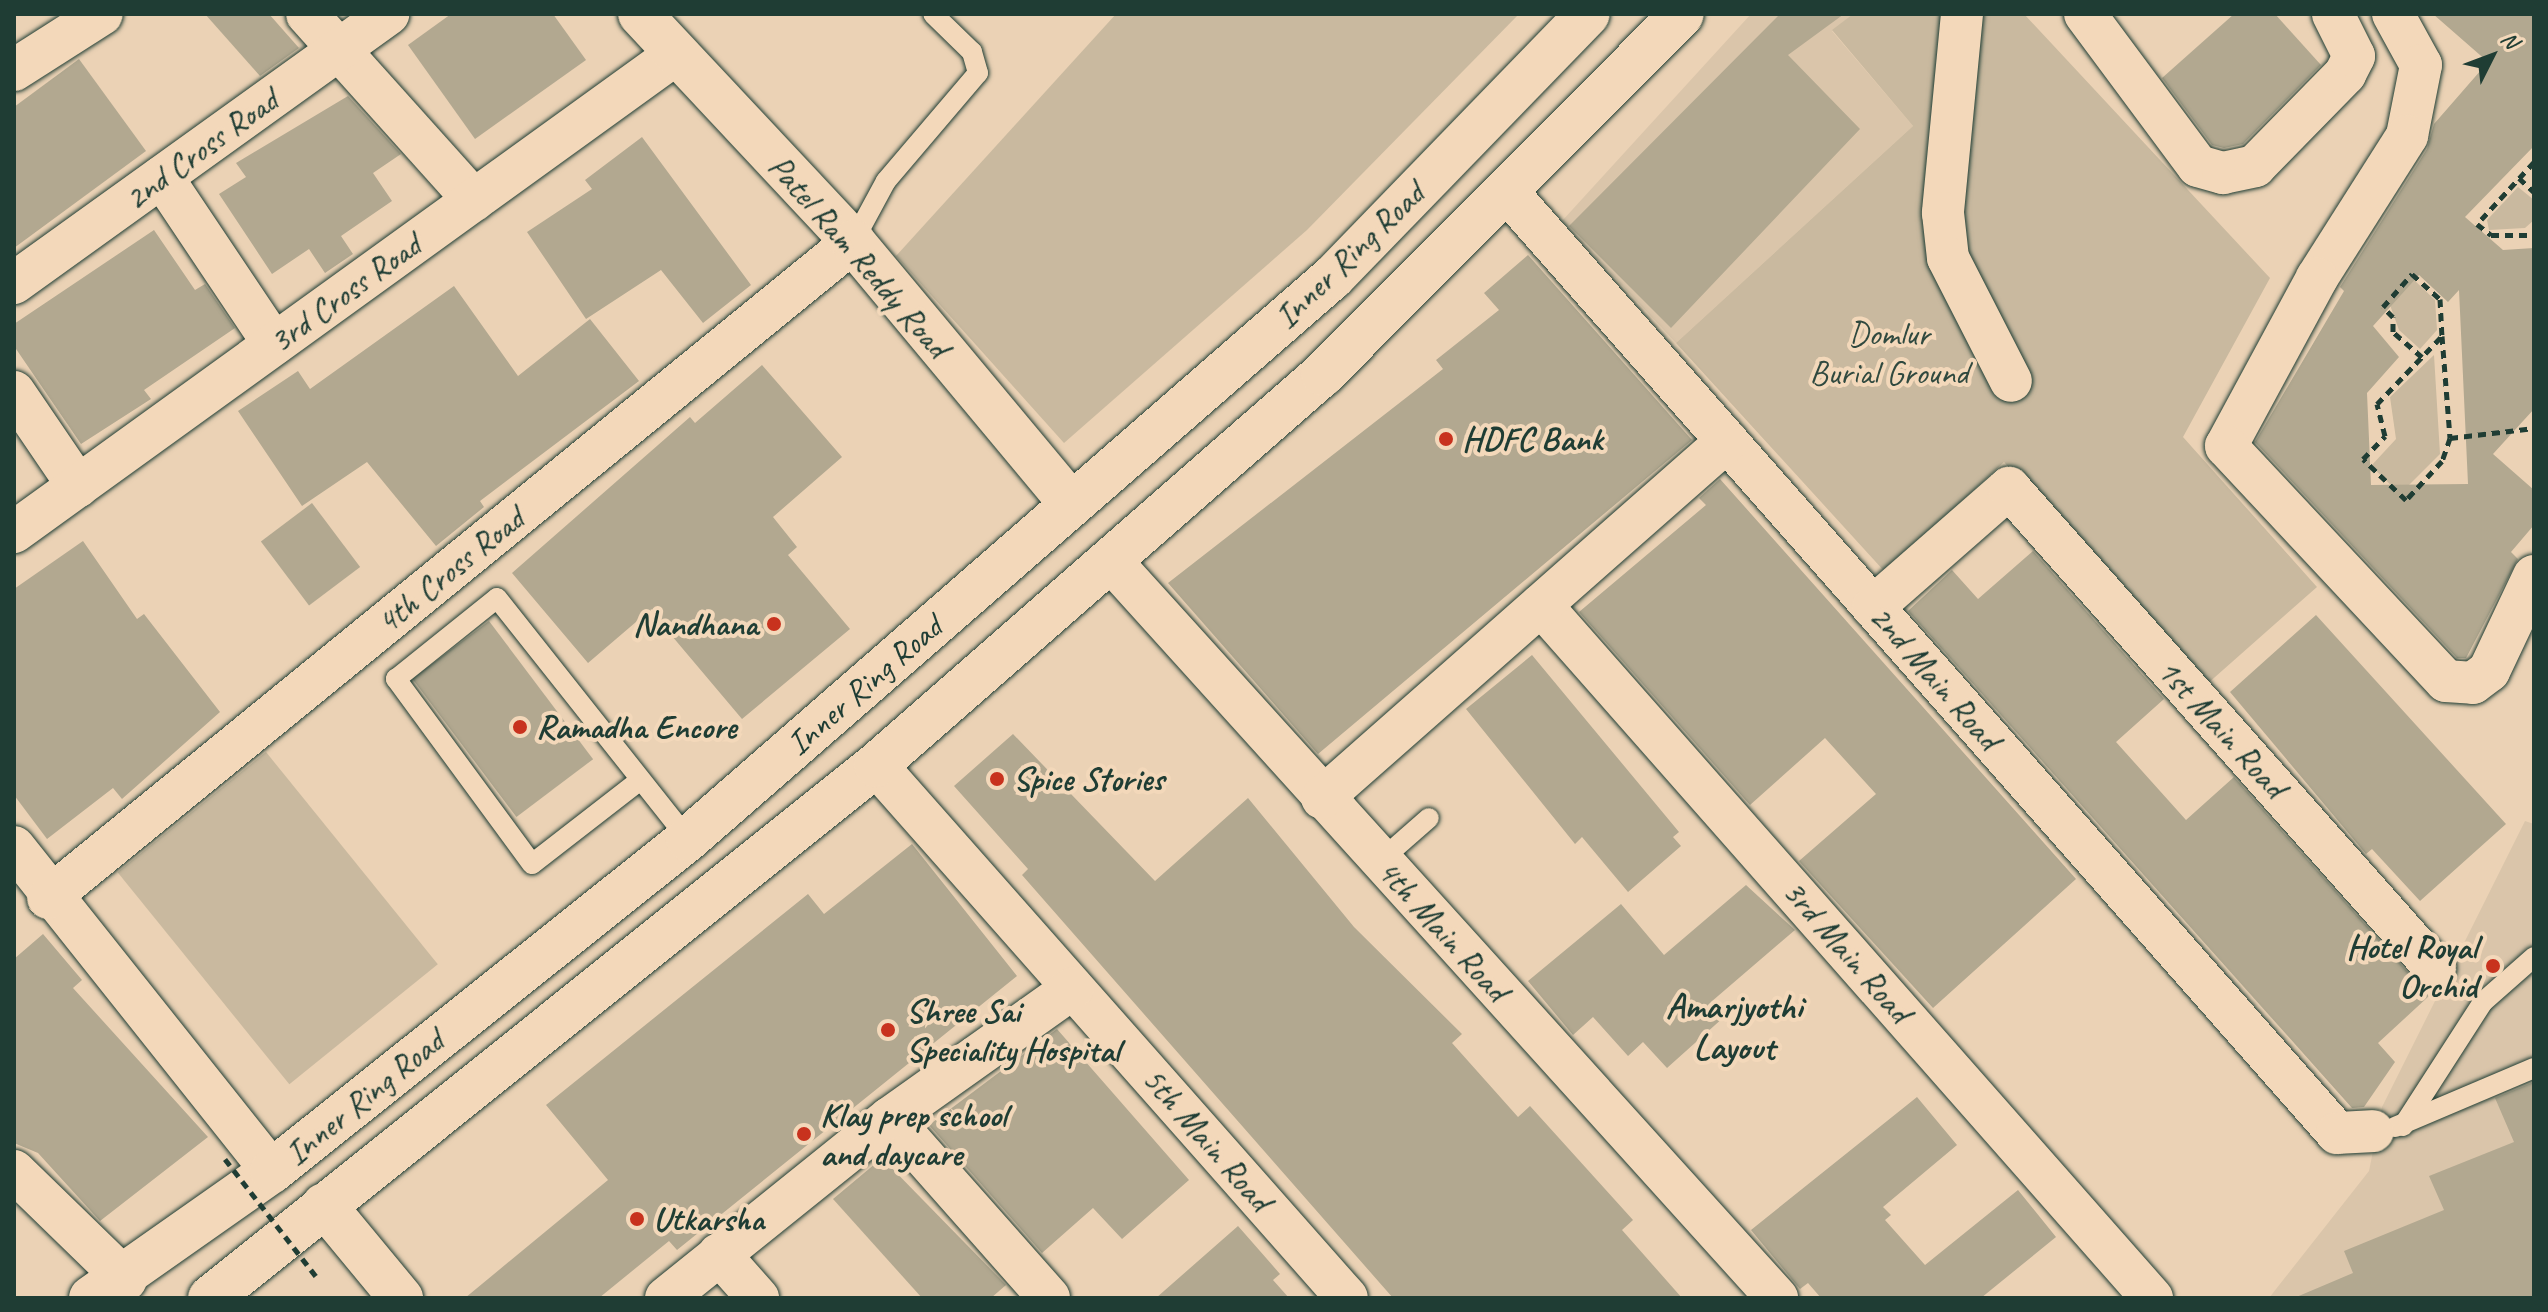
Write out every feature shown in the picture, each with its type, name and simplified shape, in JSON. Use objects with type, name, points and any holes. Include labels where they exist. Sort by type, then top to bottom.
[{"type":"main road","name":"Patel Ram Reddy Road","points":[[640,14],[853,242],[1071,504]]},
{"type":"main road","name":"Inner Ring Road","points":[[109,1289],[272,1171],[688,839],[1333,277],[1588,14]]},
{"type":"main road","name":"Inner Ring Road","points":[[210,1298],[876,765],[1323,374],[1509,194],[1682,14]]},
{"type":"main road","points":[[324,1205],[401,1298]]},
{"type":"street","points":[[14,70],[102,14]]},
{"type":"street","points":[[307,14],[474,200]]},
{"type":"street","name":"2nd Cross Road","points":[[14,283],[388,14]]},
{"type":"street","points":[[1962,14],[1943,213],[1948,258],[2011,381]]},
{"type":"street","points":[[2085,14],[2198,166],[2223,173],[2255,166],[2345,74],[2354,56],[2333,14]]},
{"type":"street","points":[[2393,14],[2421,65],[2407,136],[2317,278],[2226,446],[2454,684],[2473,683],[2489,671],[2534,576]]},
{"type":"street","name":"3rd Cross Road","points":[[14,532],[676,54]]},
{"type":"street","points":[[162,177],[274,344]]},
{"type":"street","name":"2nd Main Road","points":[[1509,194],[2337,1133],[2388,1128]]},
{"type":"street","name":"4th Cross Road","points":[[48,898],[853,242]]},
{"type":"street","points":[[14,392],[78,486]]},
{"type":"street","points":[[1322,798],[1727,441]]},
{"type":"street","name":"1st Main Road","points":[[1873,607],[2009,488],[2435,968]]},
{"type":"street","name":"4th Main Road","points":[[1110,560],[1777,1298]]},
{"type":"street","name":"3rd Main Road","points":[[1541,605],[2152,1298]]},
{"type":"street","name":"5th Main Road","points":[[876,765],[1347,1298]]},
{"type":"street","points":[[14,847],[48,898],[272,1171]]},
{"type":"street","points":[[666,1298],[890,1118],[1073,988]]},
{"type":"street","points":[[890,1118],[1049,1298]]},
{"type":"street","points":[[14,1171],[109,1289]]},
{"type":"street","points":[[719,1254],[758,1298]]},
{"type":"lane","points":[[853,242],[886,181],[978,73],[972,52],[933,14]]},
{"type":"lane","points":[[639,781],[532,864],[396,679],[497,598],[688,839]]},
{"type":"lane","points":[[1380,861],[1429,818]]},
{"type":"lane","points":[[2388,1128],[2483,1002],[2534,957]]},
{"type":"lane","points":[[2388,1128],[2534,1068]]},
{"type":"path","points":[[2534,162],[2477,224],[2491,235],[2534,235]]},
{"type":"path","points":[[2519,178],[2534,192]]},
{"type":"path","points":[[2422,357],[2393,332],[2393,317],[2383,307],[2412,274],[2440,299],[2450,438],[2442,461],[2406,500],[2363,459],[2385,436],[2377,404],[2422,357],[2442,336]]},
{"type":"path","points":[[2450,438],[2534,428]]},
{"type":"path","points":[[225,1159],[319,1280]]},
{"type":"shaded area","points":[[1751,14],[1853,14],[1832,31],[1913,126],[1676,343],[1562,221]]},
{"type":"shaded area","name":"Hotel Royal Orchid","points":[[2525,821],[2534,824],[2534,1298],[2269,1298],[2369,1171],[2382,1107]]},
{"type":"green space","points":[[1116,14],[1519,14],[1307,230],[1064,443],[896,256]]},
{"type":"green space","name":"Domlur Burial Ground","points":[[1853,14],[2024,14],[2270,278],[2183,437],[2317,587],[2206,685],[2004,462],[1885,572],[1676,343],[1913,126],[1832,30]]},
{"type":"green space","points":[[2518,187],[2534,200],[2534,220],[2525,228],[2489,230],[2487,220]]},
{"type":"green space","points":[[2413,279],[2435,300],[2437,330],[2420,349],[2399,330],[2390,305]]},
{"type":"green space","points":[[2434,355],[2440,454],[2400,494],[2371,466],[2396,439],[2390,397]]},
{"type":"green space","points":[[266,752],[438,964],[289,1084],[118,872]]},
{"type":"building","points":[[205,14],[269,14],[299,48],[260,76]]},
{"type":"building","points":[[451,14],[553,14],[586,60],[475,139],[408,45]]},
{"type":"building","points":[[1780,14],[1844,14],[1788,55],[1860,129],[1671,328],[1569,226]]},
{"type":"building","points":[[2234,14],[2275,14],[2321,65],[2243,144],[2224,148],[2212,145],[2162,78]]},
{"type":"building","points":[[2433,14],[2534,14],[2534,146],[2465,217],[2503,250],[2534,248],[2534,409],[2493,454],[2534,490],[2534,525],[2511,552],[2518,559],[2466,658],[2457,658],[2255,442],[2344,291],[2340,287],[2427,149],[2434,124],[2488,62]],"holes":[[[2419,275],[2448,302],[2459,290],[2468,484],[2371,485],[2367,393],[2399,357],[2373,326]]]},
{"type":"building","points":[[79,59],[146,151],[14,248],[14,107]]},
{"type":"building","points":[[348,96],[401,154],[373,173],[392,201],[341,236],[353,254],[325,273],[309,249],[272,274],[219,194],[246,177],[236,163]]},
{"type":"building","points":[[642,137],[751,285],[703,323],[661,270],[586,319],[527,232],[592,189],[585,180]]},
{"type":"building","points":[[154,230],[195,290],[205,284],[235,328],[144,390],[151,399],[81,444],[14,346],[14,324]]},
{"type":"building","points":[[1528,255],[1692,440],[1318,754],[1168,583],[1443,369],[1436,360],[1499,310],[1484,293]]},
{"type":"building","points":[[454,286],[518,376],[590,319],[639,381],[480,501],[484,507],[436,546],[367,462],[302,506],[238,411],[298,371],[310,389]]},
{"type":"building","points":[[762,365],[842,457],[773,517],[797,547],[788,555],[850,629],[742,719],[650,610],[588,663],[512,573],[690,417],[695,423]]},
{"type":"building","points":[[1720,479],[2076,879],[1933,1008],[1799,861],[1876,794],[1825,738],[1750,805],[1579,612],[1706,505],[1699,498]]},
{"type":"building","points":[[312,503],[360,567],[309,605],[261,542]]},
{"type":"building","points":[[83,541],[137,619],[144,614],[220,712],[122,799],[113,788],[47,839],[14,795],[14,589]]},
{"type":"building","points":[[2033,551],[2164,699],[2116,742],[2186,820],[2234,777],[2429,996],[2378,1043],[2395,1062],[2364,1107],[2352,1108],[1908,611],[1952,570],[1978,599]]},
{"type":"building","points":[[2316,615],[2506,824],[2420,901],[2372,849],[2366,854],[2230,692]]},
{"type":"building","points":[[489,621],[593,759],[516,817],[412,679]]},
{"type":"building","points":[[1532,655],[1679,832],[1673,837],[1681,846],[1628,892],[1582,837],[1575,844],[1466,709]]},
{"type":"building","points":[[1013,734],[1155,881],[1248,798],[1354,927],[1462,1034],[1452,1043],[1518,1117],[1530,1106],[1633,1220],[1622,1230],[1682,1298],[1393,1298],[1022,875],[1028,869],[954,786]]},
{"type":"building","points":[[912,844],[1017,976],[677,1250],[669,1241],[599,1298],[465,1298],[608,1180],[546,1105],[808,894],[824,914]]},
{"type":"building","points":[[1746,885],[1795,930],[1711,1002],[1724,1017],[1667,1068],[1643,1042],[1628,1056],[1593,1017],[1573,1035],[1528,981],[1621,904],[1664,955]]},
{"type":"building","points":[[43,934],[82,980],[73,988],[208,1137],[100,1221],[38,1153],[14,1143],[14,959]]},
{"type":"building","points":[[1057,1029],[1189,1180],[1122,1239],[1093,1208],[1042,1253],[929,1125]]},
{"type":"building","points":[[2534,1082],[2534,1298],[2294,1298],[2353,1273],[2344,1251],[2444,1210],[2429,1176],[2514,1142],[2495,1098]]},
{"type":"building","points":[[1917,1097],[1957,1145],[1883,1207],[1891,1215],[1885,1220],[1925,1265],[2018,1190],[2056,1237],[1981,1298],[1821,1298],[1808,1283],[1800,1289],[1751,1230]]},
{"type":"building","points":[[882,1158],[1006,1285],[991,1298],[922,1298],[833,1199]]},
{"type":"building","points":[[1238,1226],[1280,1274],[1273,1280],[1289,1298],[1156,1298]]},
{"type":"place","name":"HDFC Bank","points":[[1446,439]]},
{"type":"place","name":"Nandhana","points":[[774,624]]},
{"type":"place","name":"Ramadha Encore","points":[[520,727]]},
{"type":"place","name":"Spice Stories","points":[[997,779]]},
{"type":"place","name":"Hotel Royal Orchid","points":[[2493,966]]},
{"type":"place","name":"Shree Sai Speciality Hospital","points":[[888,1030]]},
{"type":"place","name":"Klay prep school and daycare","points":[[804,1134]]},
{"type":"place","name":"Utkarsha","points":[[637,1219]]},
{"type":"district","name":"Amarjyothi Layout","points":[[1734,1026]]}]
